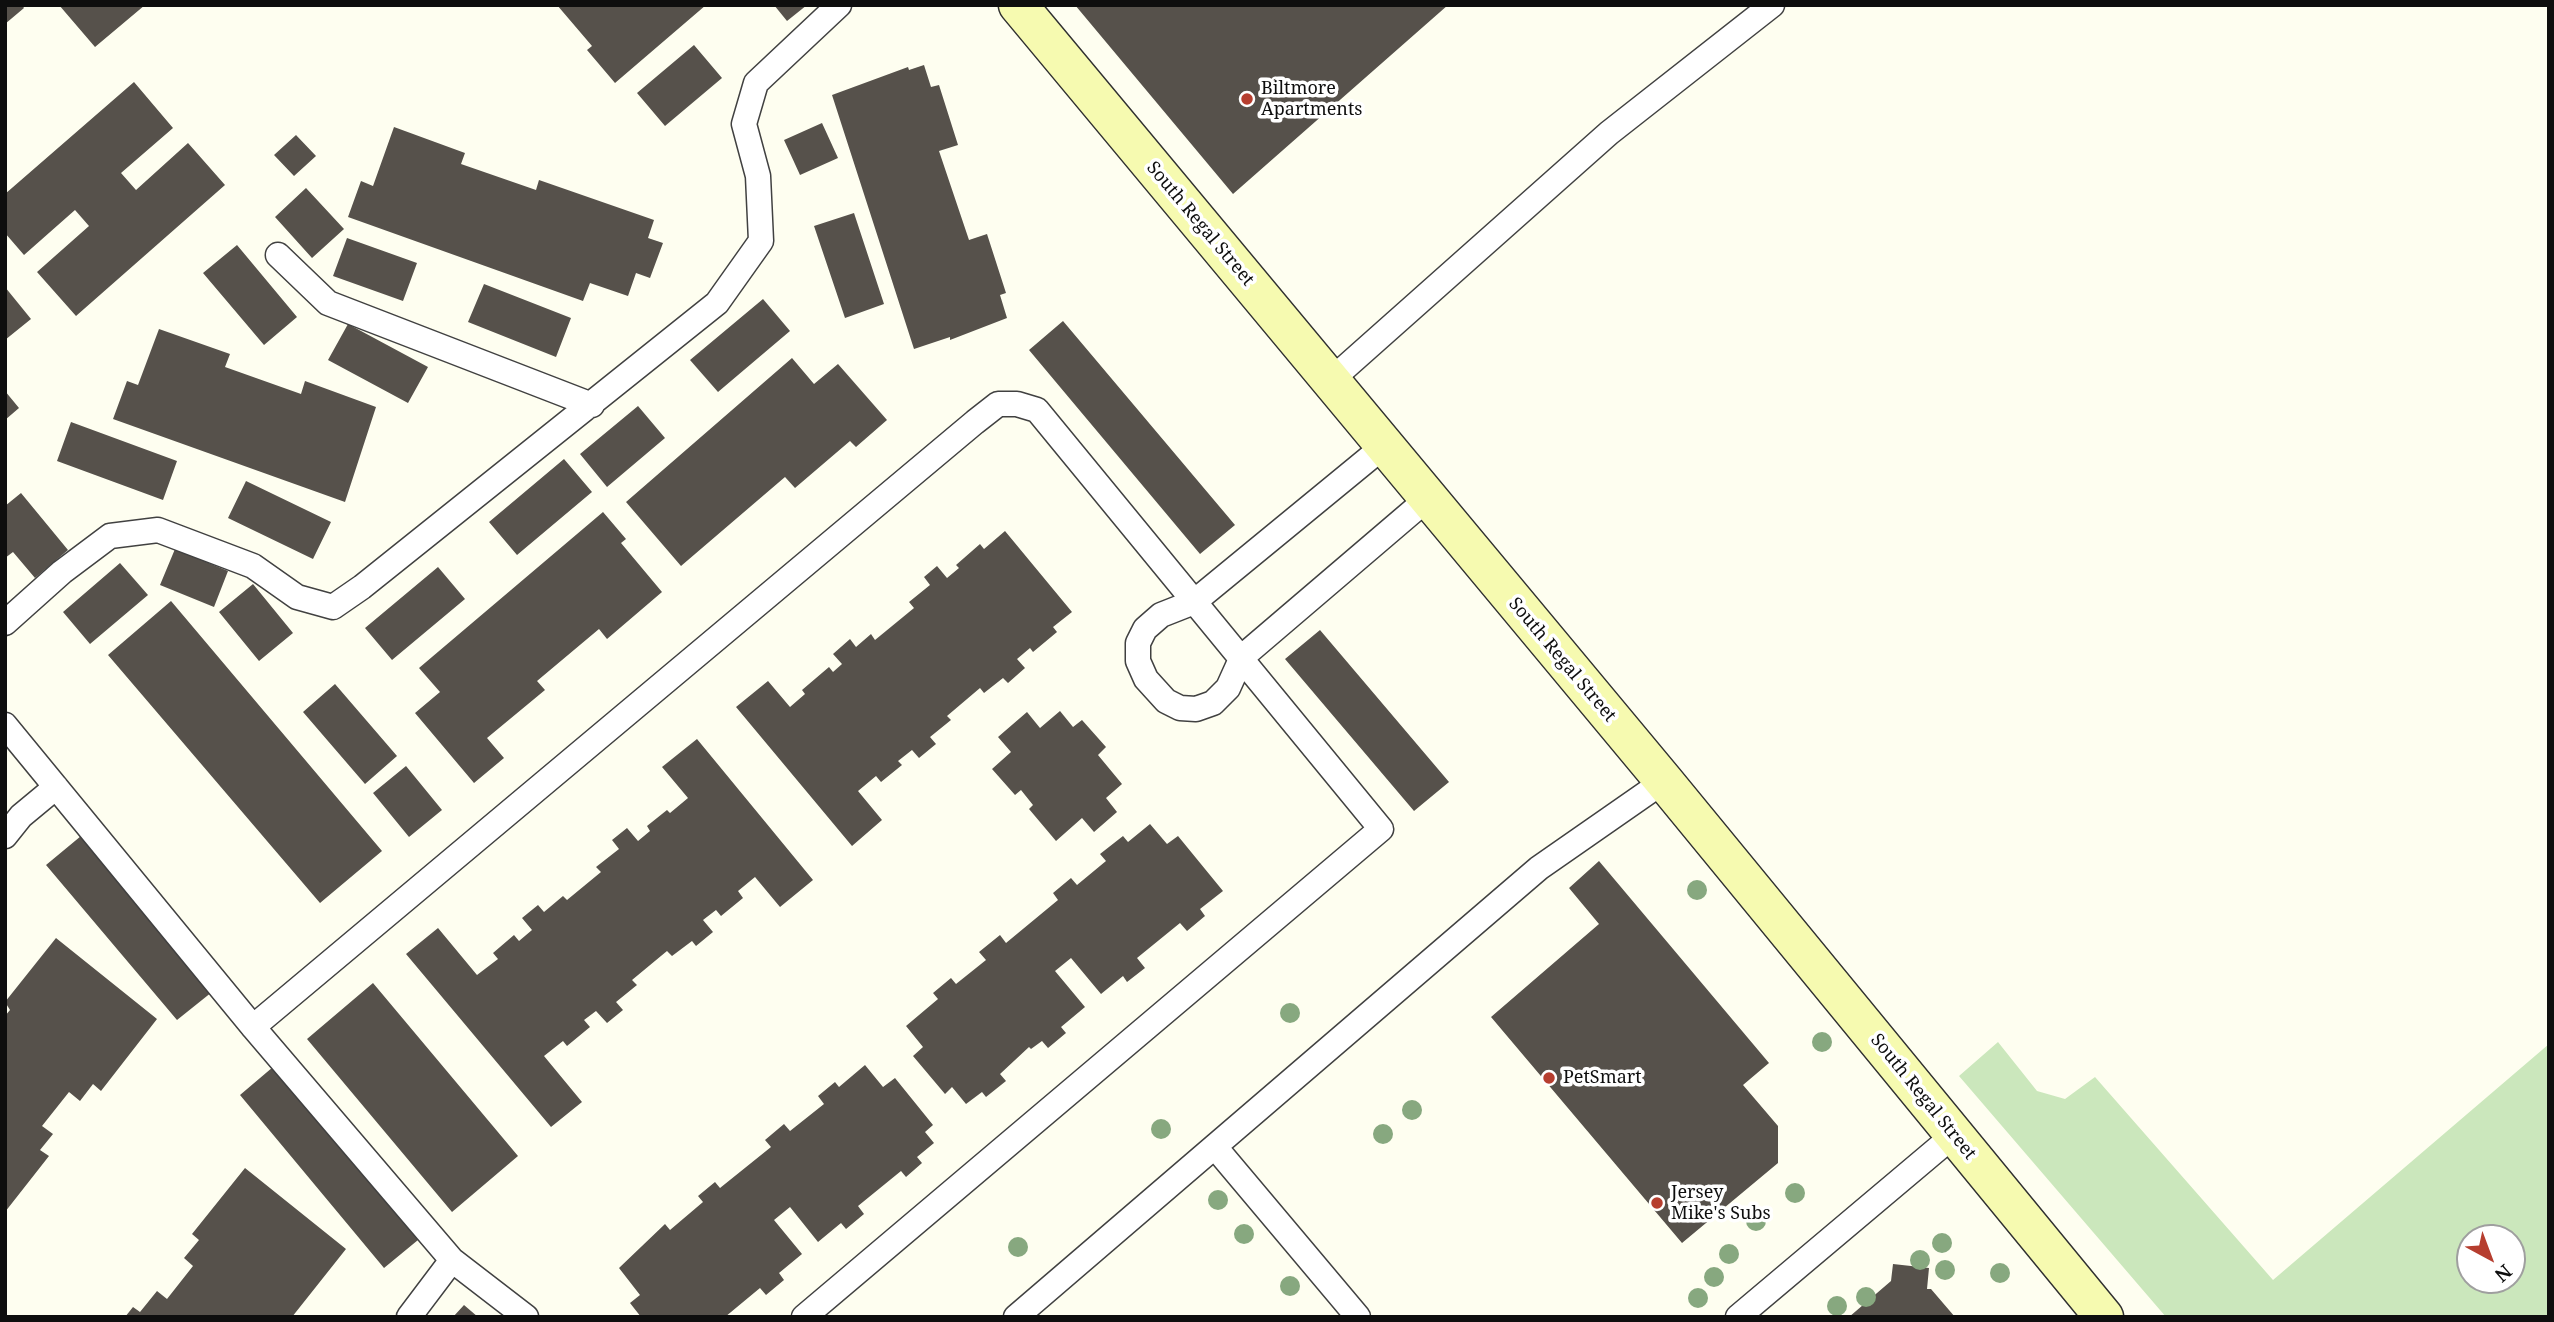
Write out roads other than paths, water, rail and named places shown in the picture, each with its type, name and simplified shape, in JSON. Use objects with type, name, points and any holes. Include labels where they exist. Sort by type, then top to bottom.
[{"type":"main road","name":"South Regal Street","points":[[1018,5],[1664,781],[2104,1317]]},
{"type":"lane","points":[[5,623],[62,572],[110,536],[158,530],[253,566],[297,597],[333,607],[718,303],[761,241],[758,176],[744,124],[756,83],[839,5]]},
{"type":"lane","points":[[1330,381],[1609,133],[1772,5]]},
{"type":"lane","points":[[278,255],[328,303],[592,405]]},
{"type":"lane","points":[[253,1027],[998,404],[1017,404],[1037,410],[1381,829],[804,1317]]},
{"type":"lane","points":[[1384,446],[1194,602],[1161,615],[1145,629],[1138,643],[1138,662],[1146,679],[1166,701],[1180,708],[1196,709],[1213,703],[1228,688],[1242,657],[1427,499]]},
{"type":"lane","points":[[5,725],[253,1027],[452,1260],[526,1317]]},
{"type":"lane","points":[[1016,1317],[1539,868],[1664,781]]},
{"type":"lane","points":[[5,836],[21,816],[56,787]]},
{"type":"lane","points":[[1738,1317],[1954,1135]]},
{"type":"lane","points":[[1215,1147],[1358,1317]]},
{"type":"lane","points":[[409,1317],[452,1260]]},
{"type":"place","name":"Biltmore Apartments","points":[[1247,99]]},
{"type":"place","name":"PetSmart","points":[[1549,1078]]},
{"type":"place","name":"Jersey Mike's Subs","points":[[1657,1203]]}]
